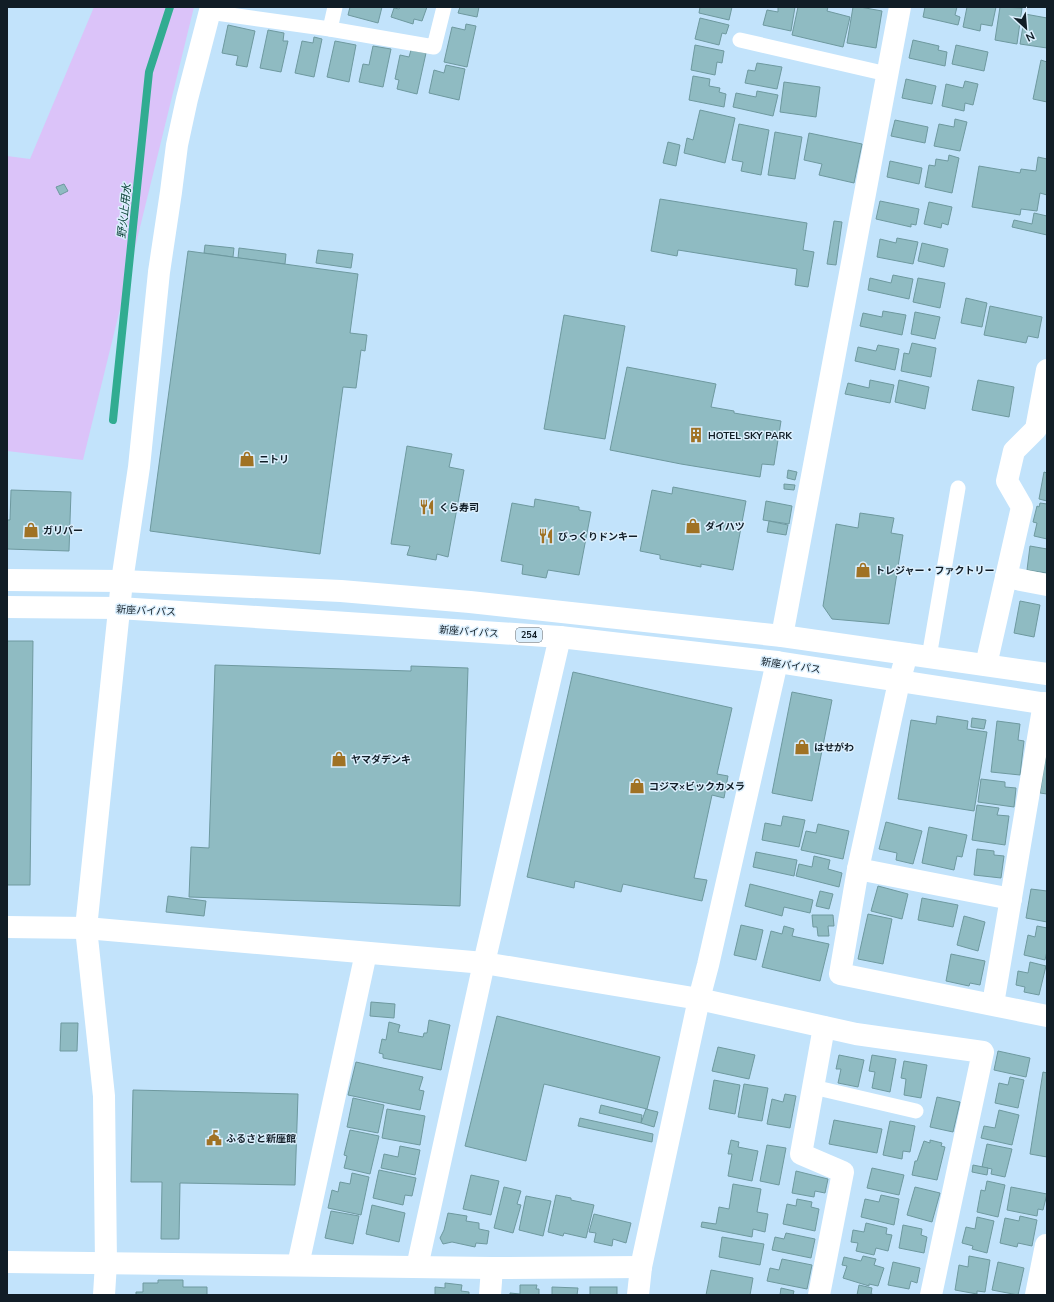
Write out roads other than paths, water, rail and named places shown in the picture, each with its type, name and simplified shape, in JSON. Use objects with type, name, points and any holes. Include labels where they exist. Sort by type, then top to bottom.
[{"type":"main road","points":[[782,636],[900,7]]},
{"type":"main road","points":[[104,1295],[106,1263],[104,1096],[86,928],[122,581],[139,467],[159,272],[177,144],[210,9]]},
{"type":"main road","points":[[986,665],[1022,507],[1007,481],[1014,451],[1036,429],[1047,370]]},
{"type":"main road","points":[[1006,577],[1047,585]]},
{"type":"main road","points":[[7,580],[122,581],[341,591],[470,602],[782,636],[1047,674]]},
{"type":"main road","name":"新座バイパス","points":[[7,607],[119,608],[560,637],[777,662],[899,682],[1045,703]]},
{"type":"main road","points":[[417,1267],[484,964],[560,637]]},
{"type":"main road","points":[[907,654],[899,682],[858,868],[840,974],[1047,1016]]},
{"type":"main road","points":[[638,1295],[641,1267],[699,999],[712,950],[777,662]]},
{"type":"main road","points":[[993,1004],[1045,703]]},
{"type":"main road","points":[[858,868],[1011,899]]},
{"type":"main road","points":[[7,927],[86,928],[366,952],[484,964],[699,999],[856,1034],[983,1052],[931,1295]]},
{"type":"main road","points":[[298,1265],[366,952]]},
{"type":"main road","points":[[819,1295],[843,1172],[801,1154],[824,1027]]},
{"type":"main road","points":[[1036,1295],[1047,1245]]},
{"type":"main road","points":[[7,1262],[492,1268],[641,1267]]},
{"type":"main road","points":[[490,1295],[492,1268]]},
{"type":"lane","points":[[330,29],[336,7]]},
{"type":"lane","points":[[210,9],[434,47],[444,7]]},
{"type":"lane","points":[[740,40],[887,74]]},
{"type":"lane","points":[[929,657],[958,488]]},
{"type":"lane","points":[[813,1087],[916,1111]]},
{"type":"waterway","name":"野火止用水","points":[[113,420],[149,72],[170,7]]},
{"type":"place","name":"HOTEL SKY PARK","points":[[696,435]]},
{"type":"place","name":"ニトリ","points":[[247,459]]},
{"type":"place","name":"くら寿司","points":[[427,507]]},
{"type":"place","name":"ダイハツ","points":[[693,526]]},
{"type":"place","name":"ガリバー","points":[[31,530]]},
{"type":"place","name":"びっくりドンキー","points":[[546,536]]},
{"type":"place","name":"トレジャー・ファクトリー","points":[[863,570]]},
{"type":"place","name":"はせがわ","points":[[802,747]]},
{"type":"place","name":"ヤマダデンキ","points":[[339,759]]},
{"type":"place","name":"コジマ×ビックカメラ","points":[[637,786]]},
{"type":"place","name":"ふるさと新座館","points":[[214,1138]]}]
